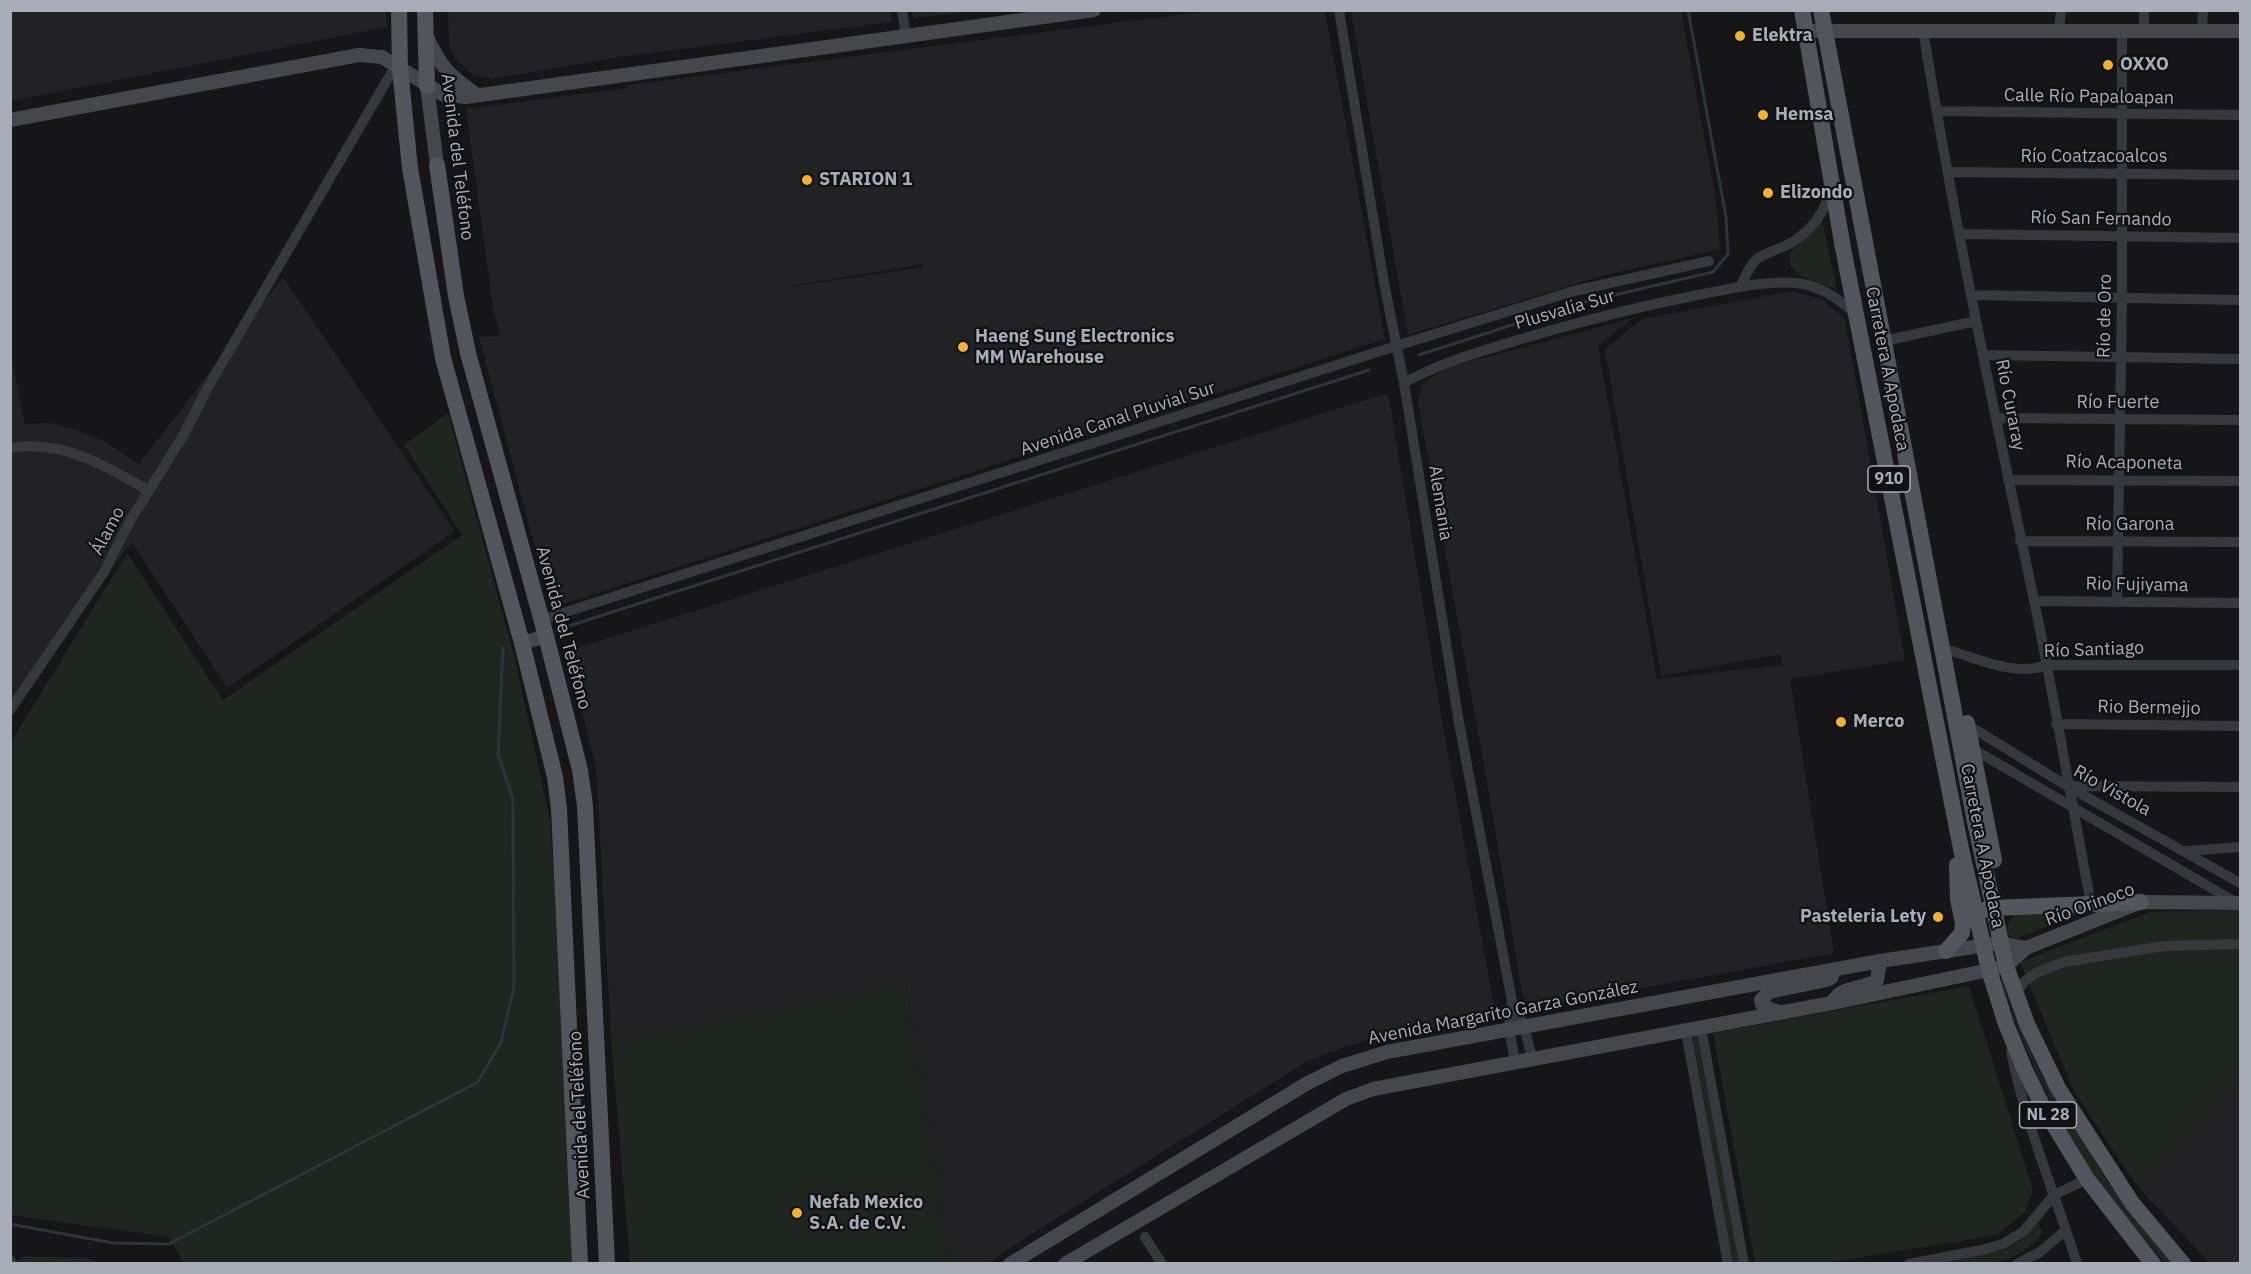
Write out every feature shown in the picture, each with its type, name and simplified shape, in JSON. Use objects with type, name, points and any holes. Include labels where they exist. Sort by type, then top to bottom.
[{"type":"main road","name":"Avenida del Teléfono","points":[[399,10],[398,67],[410,168],[443,358],[522,644],[555,777],[560,809],[580,1263]]},
{"type":"main road","name":"Avenida del Teléfono","points":[[425,10],[427,86],[436,165],[456,296],[468,353],[580,770],[585,806],[606,1263]]},
{"type":"main road","points":[[10,120],[358,55],[382,57],[427,86],[454,98],[1094,10]]},
{"type":"main road","name":"Carretera A Apodaca","points":[[1802,10],[1857,316],[1961,849],[1968,913],[1982,946]]},
{"type":"main road","name":"Carretera A Apodaca","points":[[1821,10],[1889,340],[1937,628],[2000,943]]},
{"type":"main road","points":[[1805,31],[2241,31]]},
{"type":"main road","points":[[425,34],[440,64],[452,78],[477,95]]},
{"type":"main road","points":[[1889,340],[1951,651],[1973,749],[1996,874],[1996,898],[1992,908]]},
{"type":"main road","points":[[522,644],[543,628]]},
{"type":"main road","points":[[1946,951],[1962,933],[1968,913],[1992,908],[2141,902]]},
{"type":"main road","name":"Río Orinoco","points":[[2006,966],[2026,948],[2141,902],[2240,903]]},
{"type":"main road","points":[[2000,943],[2026,948]]},
{"type":"main road","name":"Avenida Margarito Garza González","points":[[1010,1263],[1306,1084],[1362,1059],[1524,1026],[1880,961],[2000,943]]},
{"type":"main road","name":"NL 28","points":[[2000,943],[2015,994],[2058,1088],[2102,1160],[2132,1203],[2183,1263]]},
{"type":"main road","name":"NL 28","points":[[1982,946],[2006,1024],[2043,1107],[2086,1179],[2153,1263]]},
{"type":"main road","points":[[1832,1003],[1836,995],[1841,992],[1877,980],[1880,961]]},
{"type":"main road","points":[[1065,1263],[1346,1099],[1374,1089],[1832,1003],[2006,966]]},
{"type":"main road","points":[[1781,1012],[1764,1007],[1761,1000],[1764,995],[1827,980],[1842,968]]},
{"type":"street","points":[[902,10],[906,37]]},
{"type":"street","name":"Alemania","points":[[1339,10],[1404,383],[1459,723],[1512,1001],[1524,1026],[1532,1058]]},
{"type":"street","points":[[2059,30],[2061,10]]},
{"type":"street","points":[[2144,10],[2144,30]]},
{"type":"street","points":[[2202,31],[2203,10]]},
{"type":"street","name":"Río Curaray","points":[[1923,30],[1976,321],[2034,601],[2067,786],[2091,903]]},
{"type":"street","name":"Río de Oro","points":[[2117,602],[2122,297],[2122,30]]},
{"type":"street","name":"Álamo","points":[[10,710],[104,572],[130,521],[398,67]]},
{"type":"street","name":"Calle Río Papaloapan","points":[[1937,111],[2241,115]]},
{"type":"street","name":"Río Coatzacoalcos","points":[[1948,172],[2241,175]]},
{"type":"street","points":[[1740,287],[1761,256],[1786,246],[1813,226],[1829,196],[1833,181]]},
{"type":"street","name":"Río San Fernando","points":[[1960,234],[2241,238]]},
{"type":"street","name":"Avenida Canal Pluvial Sur","points":[[543,628],[1396,346],[1574,291],[1708,261]]},
{"type":"street","name":"Plusvalia Sur","points":[[1404,383],[1425,371],[1473,353],[1629,309],[1740,287],[1784,283],[1816,287],[1843,302],[1857,316]]},
{"type":"street","points":[[1972,295],[2241,300]]},
{"type":"street","points":[[1889,340],[1976,321]]},
{"type":"street","points":[[1984,355],[2241,359]]},
{"type":"street","name":"Río Fuerte","points":[[1996,418],[2241,420]]},
{"type":"street","points":[[10,448],[42,447],[79,454],[98,462],[149,491]]},
{"type":"street","name":"Río Acaponeta","points":[[2008,480],[2241,481]]},
{"type":"street","name":"Río Garona","points":[[2020,541],[2241,542]]},
{"type":"street","name":"Rio Fujiyama","points":[[2034,601],[2241,603]]},
{"type":"street","name":"Río Santiago","points":[[1951,651],[2011,668],[2027,670],[2046,664],[2241,665]]},
{"type":"street","name":"Rio Bermejjo","points":[[2056,724],[2241,726]]},
{"type":"street","name":"Río Vistola","points":[[1968,725],[2067,786],[2241,883]]},
{"type":"street","name":"Río Vistola","points":[[1973,749],[2240,903]]},
{"type":"street","points":[[2067,786],[2241,787]]},
{"type":"street","points":[[2187,851],[2241,847]]},
{"type":"street","points":[[2015,994],[2025,981],[2064,962],[2164,946],[2241,944]]},
{"type":"street","name":"Alemania","points":[[1512,1001],[1509,1029],[1515,1061]]},
{"type":"street","points":[[2006,1024],[2023,1100],[2045,1173],[2077,1263]]},
{"type":"street","points":[[1701,1028],[1744,1263]]},
{"type":"street","points":[[1686,1031],[1728,1263]]},
{"type":"street","points":[[1909,1263],[1986,1250],[2003,1244],[2024,1231],[2054,1194],[2086,1179]]},
{"type":"street","points":[[2017,1263],[2040,1252],[2066,1230]]},
{"type":"street","points":[[1145,1237],[1162,1263]]},
{"type":"shaded area","points":[[11,10],[386,10],[387,27],[11,101]]},
{"type":"shaded area","points":[[890,10],[892,22],[620,57],[492,79],[472,74],[458,62],[449,48],[448,11]]},
{"type":"shaded area","points":[[912,10],[973,10],[973,11],[913,18]]},
{"type":"shaded area","points":[[1209,11],[1325,11],[1385,339],[551,608],[479,337],[500,336],[493,308],[466,109],[627,88],[628,85]],"holes":[[[923,264],[923,267],[790,287]]]},
{"type":"shaded area","points":[[1351,11],[1681,11],[1716,200],[1720,249],[1609,274],[1408,335]]},
{"type":"shaded area","points":[[1822,220],[1837,290],[1798,275],[1790,265],[1790,252],[1814,231]]},
{"type":"shaded area","points":[[283,277],[455,531],[227,688],[132,542],[11,699],[10,348],[25,424],[51,423],[73,429],[106,442],[139,464]]},
{"type":"shaded area","points":[[1793,291],[1823,300],[1845,319],[1905,660],[1790,679],[1834,953],[1545,1006],[1528,1006],[1522,993],[1490,799],[1418,402],[1421,385],[1446,368],[1633,318],[1598,346],[1657,679],[1783,665],[1780,654],[1661,676],[1605,349],[1642,319]]},
{"type":"shaded area","points":[[1384,394],[1389,397],[1441,715],[1495,1011],[1491,1018],[1378,1038],[1344,1047],[1306,1062],[988,1263],[951,1263],[905,982],[611,1039],[596,768],[567,651]]},
{"type":"shaded area","points":[[448,413],[515,659],[550,820],[567,1068],[574,1263],[184,1263],[169,1237],[11,1215],[11,742],[127,553],[223,700],[462,535],[404,445]]},
{"type":"shaded area","points":[[2100,906],[2013,940],[2007,933],[2008,923],[2016,913]]},
{"type":"shaded area","points":[[2240,910],[2240,1080],[2137,1186],[2074,1091],[2020,962],[2150,912]]},
{"type":"shaded area","points":[[2002,980],[2012,1010],[2042,1077],[2107,1181],[2174,1263],[2165,1263],[2136,1229],[2099,1182],[2077,1148],[2051,1102],[2029,1055],[2009,1006]]},
{"type":"shaded area","points":[[905,982],[951,1263],[630,1263],[611,1039]]},
{"type":"shaded area","points":[[1969,986],[2033,1190],[2025,1212],[1997,1235],[1826,1263],[1755,1263],[1713,1033]]},
{"type":"shaded area","points":[[1696,1031],[1739,1263],[1732,1263],[1692,1032]]},
{"type":"shaded area","points":[[2240,1080],[2240,1263],[2210,1263],[2137,1186]]},
{"type":"shaded area","points":[[2038,1223],[2043,1233],[2019,1254],[2007,1260],[1981,1264],[1935,1264],[2004,1250],[2021,1240]]},
{"type":"shaded area","points":[[26,1256],[86,1258],[99,1263],[17,1264],[16,1261]]},
{"type":"waterway","points":[[1419,355],[1580,303],[1713,272],[1728,254],[1726,217],[1688,10]]},
{"type":"waterway","points":[[556,630],[1369,370]]},
{"type":"waterway","points":[[10,1224],[113,1243],[169,1244],[478,1082],[501,1042],[514,987],[513,800],[498,754],[503,648]]},
{"type":"place","name":"Elektra","points":[[1740,36]]},
{"type":"place","name":"OXXO","points":[[2108,65]]},
{"type":"place","name":"Hemsa","points":[[1763,115]]},
{"type":"place","name":"STARION 1","points":[[807,180]]},
{"type":"place","name":"Elizondo","points":[[1768,193]]},
{"type":"place","name":"Haeng Sung Electronics MM Warehouse","points":[[963,347]]},
{"type":"place","name":"Merco","points":[[1841,722]]},
{"type":"place","name":"Pasteleria Lety","points":[[1938,917]]},
{"type":"place","name":"Nefab Mexico S.A. de C.V.","points":[[797,1213]]}]
